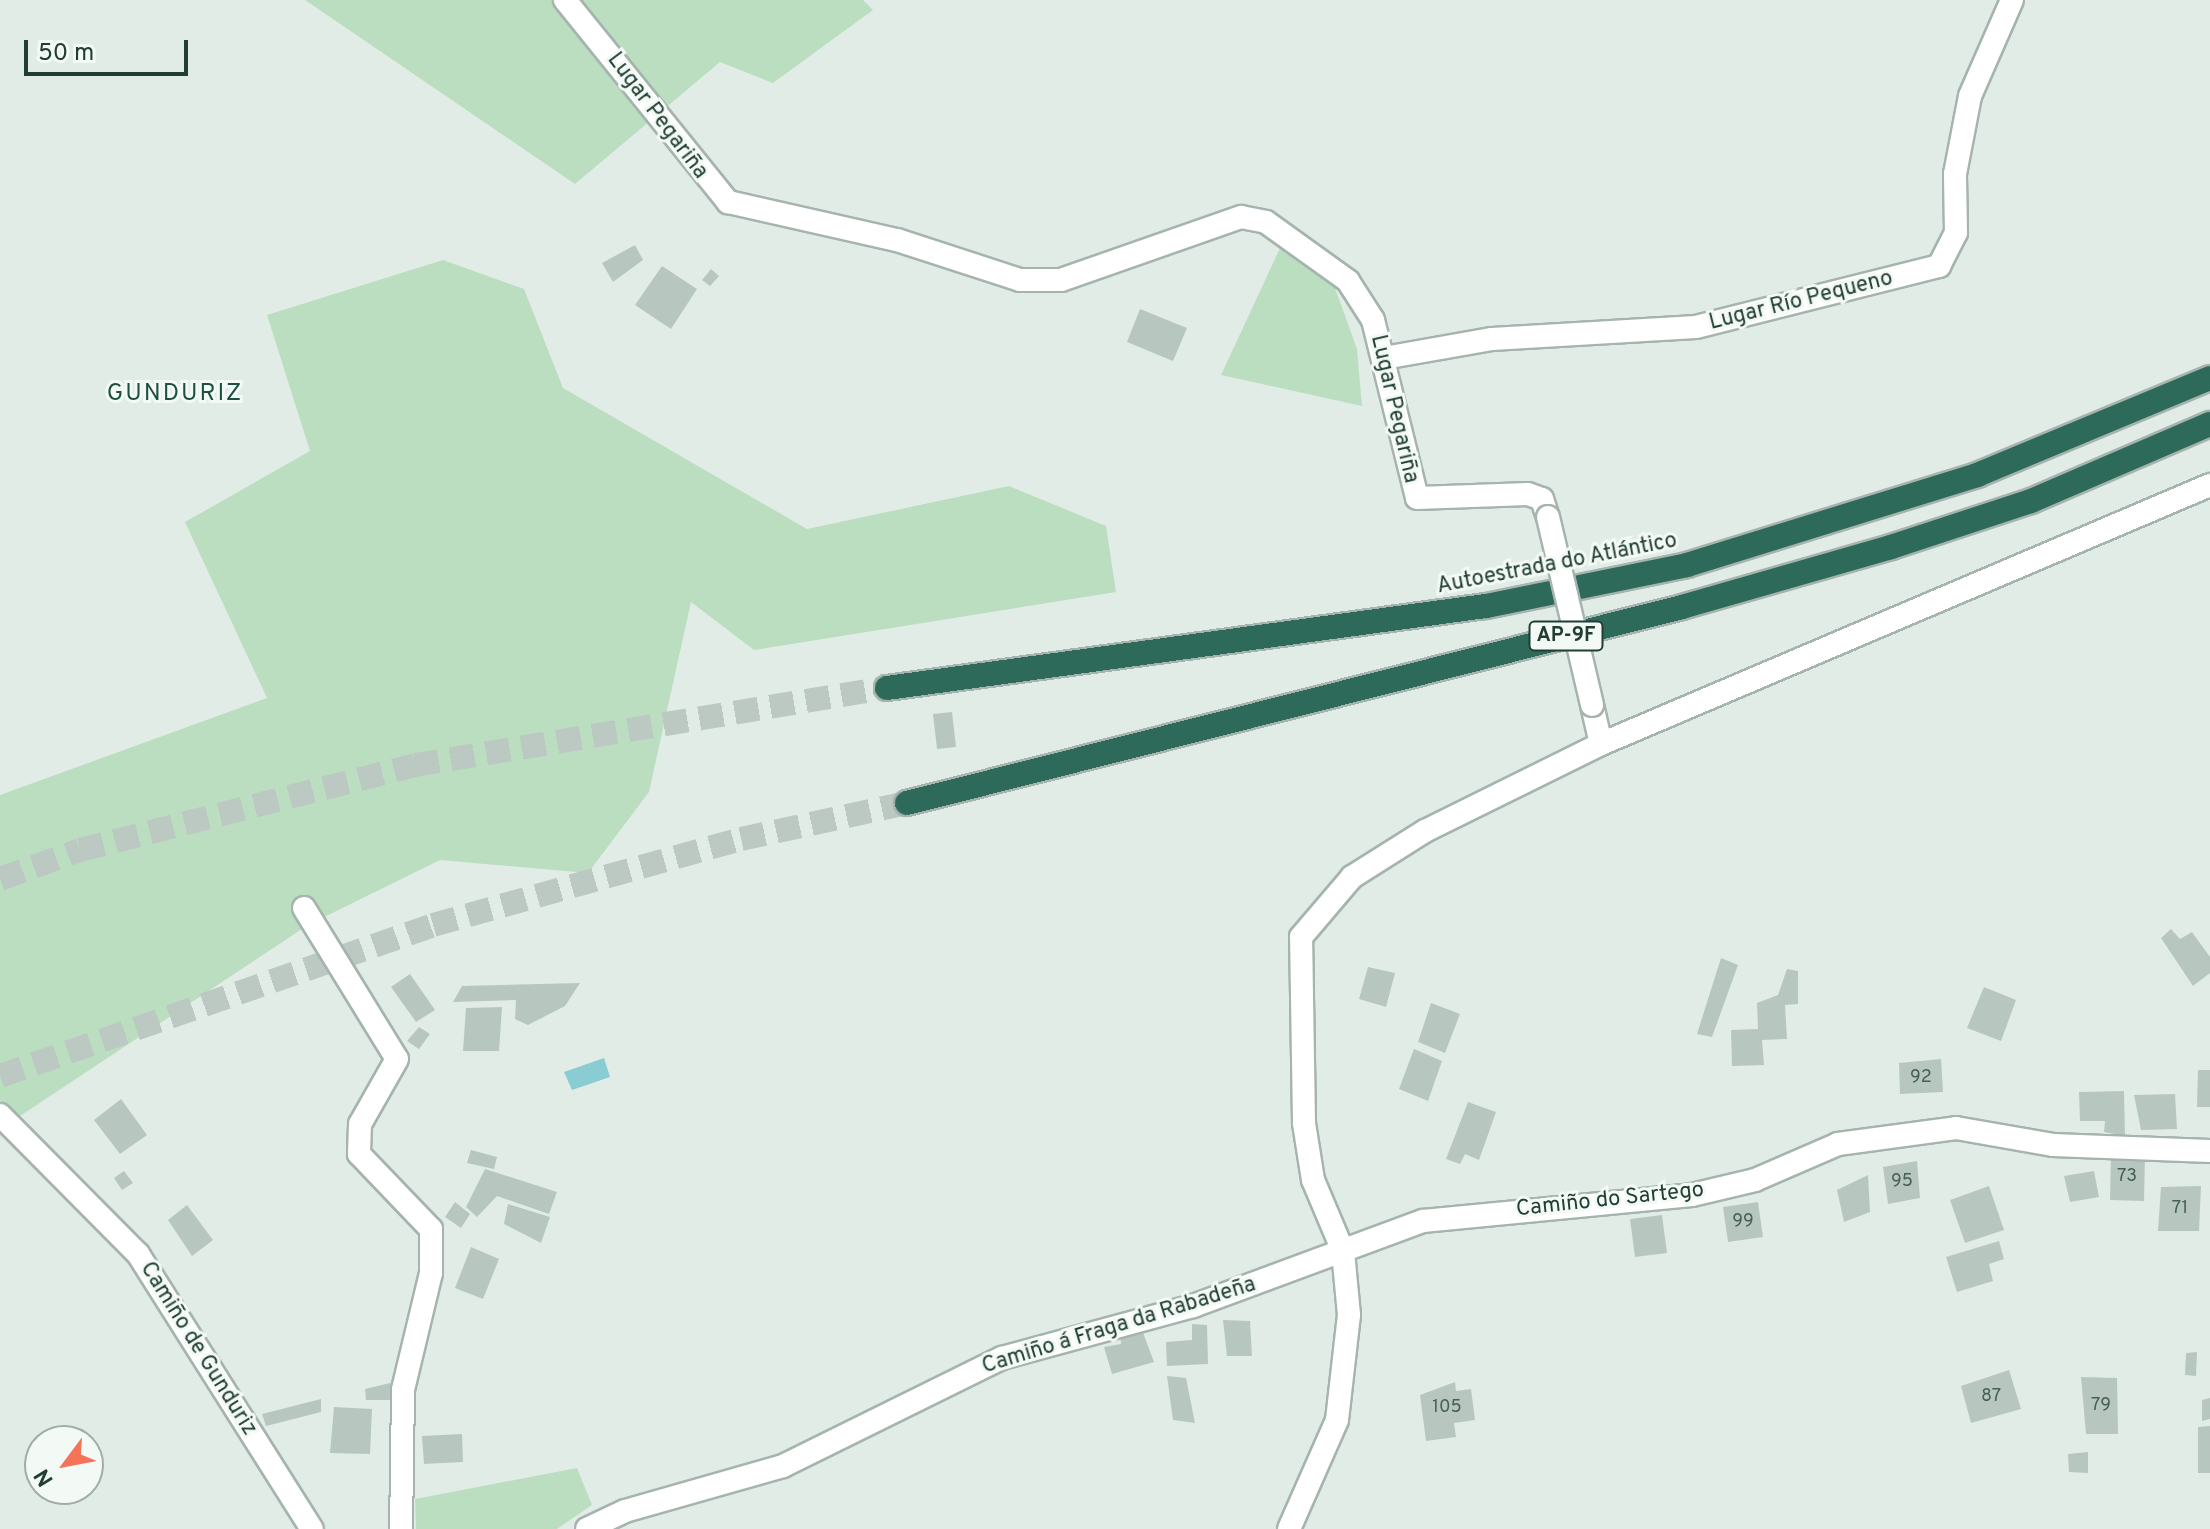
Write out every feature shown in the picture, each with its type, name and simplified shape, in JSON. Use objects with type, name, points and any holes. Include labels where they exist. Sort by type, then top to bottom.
[{"type":"highway","name":"Autoestrada do Atlántico","points":[[887,688],[1471,609],[1687,565],[1977,475],[2210,378]]},
{"type":"highway","name":"AP-9F","points":[[907,803],[1682,607],[1891,547],[2031,501],[2210,424]]},
{"type":"street","name":"Lugar Pegariña","points":[[565,0],[728,202],[897,240],[1020,280],[1061,280],[1241,217],[1266,222],[1348,281],[1373,320],[1384,358],[1407,481],[1417,498],[1528,494],[1542,499],[1601,744]]},
{"type":"street","name":"Lugar Río Pequeno","points":[[1384,358],[1492,339],[1696,327],[1939,266],[1956,233],[1955,174],[1970,96],[2012,0]]},
{"type":"street","points":[[1289,1529],[1337,1420],[1349,1315],[1343,1251],[1313,1180],[1304,1123],[1297,1049],[1301,937],[1352,877],[1425,831],[1601,744],[2210,485]]},
{"type":"street","points":[[304,908],[397,1059],[360,1124],[359,1154],[431,1229],[431,1273],[403,1390],[401,1529]]},
{"type":"street","name":"Camiño do Sartego","points":[[1343,1251],[1423,1221],[1692,1195],[1755,1180],[1838,1144],[1956,1128],[2053,1145],[2210,1151]]},
{"type":"street","name":"Camiño de Gunduriz","points":[[4,1129],[82,1192],[138,1254],[312,1529]]},
{"type":"street","name":"Camiño á Fraga da Rabadeña","points":[[587,1529],[625,1511],[783,1466],[1002,1358],[1193,1306],[1343,1251]]},
{"type":"green space","points":[[305,0],[863,0],[873,10],[773,83],[720,62],[575,184]]},
{"type":"green space","points":[[1280,248],[1335,288],[1357,349],[1362,406],[1221,375]]},
{"type":"green space","points":[[443,260],[524,289],[563,388],[807,529],[1009,486],[1106,526],[1116,592],[754,650],[691,602],[649,792],[588,873],[440,860],[308,925],[14,1120],[0,1100],[0,795],[267,698],[185,522],[310,451],[267,315]]},
{"type":"green space","points":[[577,1468],[592,1505],[557,1529],[416,1529],[415,1499]]},
{"type":"water","points":[[604,1058],[610,1077],[572,1090],[564,1072]]},
{"type":"building","points":[[635,245],[643,260],[613,282],[602,263]]},
{"type":"building","points":[[662,266],[697,289],[671,329],[635,305]]},
{"type":"building","points":[[711,269],[719,276],[710,286],[702,280]]},
{"type":"building","points":[[1140,309],[1187,328],[1173,361],[1127,342]]},
{"type":"building","points":[[952,712],[956,747],[937,749],[933,714]]},
{"type":"building","points":[[2171,929],[2180,939],[2192,932],[2210,957],[2210,973],[2193,986],[2161,938]]},
{"type":"building","points":[[1721,958],[1738,965],[1712,1037],[1697,1034]]},
{"type":"building","points":[[1368,967],[1395,973],[1386,1007],[1359,999]]},
{"type":"building","points":[[1787,969],[1798,971],[1798,1004],[1785,1005],[1787,1039],[1762,1040],[1764,1065],[1732,1066],[1731,1030],[1758,1029],[1757,1003],[1778,995]]},
{"type":"building","points":[[410,974],[435,1010],[416,1022],[391,987]]},
{"type":"building","points":[[580,983],[565,1006],[528,1025],[515,1019],[516,1000],[453,1002],[462,986]]},
{"type":"building","points":[[1984,987],[2016,1000],[2001,1041],[1967,1028]]},
{"type":"building","points":[[1431,1003],[1460,1014],[1445,1053],[1418,1042]]},
{"type":"building","points":[[502,1007],[499,1051],[463,1051],[466,1008]]},
{"type":"building","points":[[419,1027],[430,1034],[419,1049],[407,1041]]},
{"type":"building","points":[[1414,1049],[1442,1061],[1428,1101],[1399,1089]]},
{"type":"building","points":[[1941,1059],[1943,1092],[1900,1094],[1899,1063]]},
{"type":"building","points":[[2198,1070],[2210,1070],[2210,1107],[2197,1107]]},
{"type":"building","points":[[2124,1091],[2125,1136],[2104,1132],[2105,1121],[2080,1121],[2079,1092]]},
{"type":"building","points":[[2175,1094],[2177,1129],[2141,1130],[2134,1095]]},
{"type":"building","points":[[121,1099],[147,1135],[120,1154],[94,1120]]},
{"type":"building","points":[[1468,1102],[1496,1112],[1479,1160],[1465,1154],[1460,1164],[1446,1159]]},
{"type":"building","points":[[471,1150],[497,1157],[494,1169],[467,1163]]},
{"type":"building","points":[[2111,1154],[2145,1155],[2144,1201],[2110,1200]]},
{"type":"building","points":[[1917,1161],[1920,1198],[1888,1204],[1883,1167]]},
{"type":"building","points":[[485,1169],[557,1192],[549,1214],[497,1196],[477,1217],[466,1207]]},
{"type":"building","points":[[124,1171],[133,1183],[122,1190],[114,1178]]},
{"type":"building","points":[[2094,1171],[2099,1197],[2070,1202],[2064,1176]]},
{"type":"building","points":[[1868,1175],[1870,1212],[1844,1222],[1837,1190]]},
{"type":"building","points":[[1989,1186],[2004,1230],[1965,1243],[1950,1200]]},
{"type":"building","points":[[2201,1186],[2199,1231],[2158,1231],[2161,1187]]},
{"type":"building","points":[[455,1202],[470,1214],[461,1228],[445,1217]]},
{"type":"building","points":[[1758,1202],[1763,1237],[1728,1242],[1723,1207]]},
{"type":"building","points":[[508,1204],[550,1217],[541,1243],[504,1224]]},
{"type":"building","points":[[187,1205],[213,1240],[192,1256],[168,1220]]},
{"type":"building","points":[[1662,1215],[1667,1253],[1635,1257],[1630,1219]]},
{"type":"building","points":[[1999,1241],[2004,1259],[1989,1264],[1993,1281],[1957,1292],[1946,1257]]},
{"type":"building","points":[[471,1247],[499,1259],[483,1299],[455,1288]]},
{"type":"building","points":[[1223,1320],[1250,1321],[1252,1356],[1227,1356]]},
{"type":"building","points":[[1192,1324],[1207,1325],[1208,1364],[1167,1366],[1166,1342],[1192,1340]]},
{"type":"building","points":[[1142,1330],[1154,1362],[1112,1374],[1104,1347],[1121,1344],[1120,1333]]},
{"type":"building","points":[[2197,1352],[2196,1376],[2185,1375],[2186,1353]]},
{"type":"building","points":[[2009,1370],[2021,1409],[1971,1423],[1961,1386]]},
{"type":"building","points":[[1167,1376],[1186,1378],[1195,1423],[1173,1420]]},
{"type":"building","points":[[2081,1377],[2117,1378],[2118,1434],[2086,1434]]},
{"type":"building","points":[[1455,1382],[1456,1391],[1471,1389],[1475,1420],[1454,1423],[1456,1437],[1426,1441],[1420,1395]]},
{"type":"building","points":[[390,1383],[391,1400],[366,1400],[365,1389]]},
{"type":"building","points":[[2210,1398],[2210,1419],[2202,1421],[2202,1400]]},
{"type":"building","points":[[321,1399],[321,1412],[266,1426],[262,1414]]},
{"type":"building","points":[[334,1407],[372,1409],[370,1454],[330,1453]]},
{"type":"building","points":[[2210,1426],[2210,1473],[2198,1473],[2198,1427]]},
{"type":"building","points":[[462,1434],[463,1462],[424,1464],[422,1436]]},
{"type":"building","points":[[2088,1452],[2088,1473],[2069,1472],[2068,1454]]},
{"type":"tunnel","points":[[0,879],[80,850],[415,765],[887,688]]},
{"type":"tunnel","points":[[0,1076],[433,925],[741,839],[907,803]]},
{"type":"district","name":"GUNDURIZ","points":[[175,395]]}]
